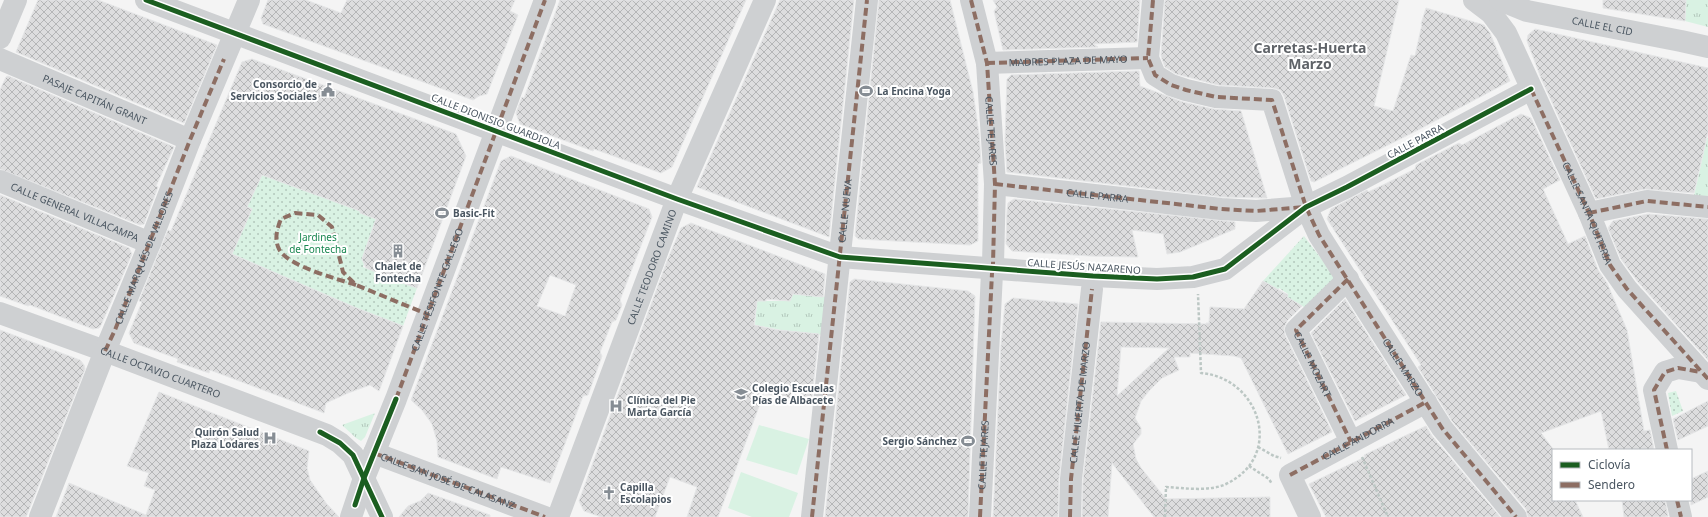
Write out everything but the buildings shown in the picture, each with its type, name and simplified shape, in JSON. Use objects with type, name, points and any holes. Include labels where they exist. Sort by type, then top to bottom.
[{"type":"street","points":[[0,38],[16,0]]},
{"type":"street","name":"CALLE DIONISIO GUARDIOLA","points":[[146,0],[677,199],[840,257]]},
{"type":"street","name":"CALLE MARQUÉS DE VILLORES","points":[[40,517],[190,140],[249,0]]},
{"type":"street","name":"CALLE TESIFONTE GALLEGO","points":[[353,511],[364,478],[396,399],[495,130],[545,0]]},
{"type":"street","name":"CALLE TEODORO CAMINO","points":[[558,517],[677,199],[765,0]]},
{"type":"street","name":"CALLE NUEVA","points":[[812,517],[867,0]]},
{"type":"street","name":"CALLE TEJARES","points":[[971,0],[987,64],[994,184],[992,269],[980,517]]},
{"type":"street","points":[[1148,58],[1153,0]]},
{"type":"street","name":"CALLE SANTA QUITERIA","points":[[1474,0],[1491,13],[1506,33],[1589,213],[1610,266],[1627,290],[1704,375]]},
{"type":"street","name":"CALLE EL CID","points":[[1500,0],[1527,11],[1708,47]]},
{"type":"street","points":[[1506,33],[1512,21],[1527,11]]},
{"type":"street","name":"MADRES PLAZA DE MAYO","points":[[987,64],[1148,58]]},
{"type":"street","name":"CALLE MARZO","points":[[1148,58],[1155,75],[1171,85],[1216,97],[1272,100],[1306,207],[1319,235],[1442,428],[1516,517]]},
{"type":"street","name":"PASAJE CAPITÁN GRANT","points":[[0,59],[190,140]]},
{"type":"street","name":"CALLE PARRA","points":[[994,184],[1221,209],[1256,211],[1306,207],[1354,184],[1531,89]]},
{"type":"street","name":"CALLE GENERAL VILLACAMPA","points":[[0,181],[150,243]]},
{"type":"street","points":[[1589,213],[1647,200],[1708,207]]},
{"type":"street","name":"CALLE JESÚS NAZARENO","points":[[840,257],[1157,280],[1193,277],[1225,269],[1306,207]]},
{"type":"street","name":"CALLE MOZART","points":[[1348,280],[1296,330],[1351,442]]},
{"type":"street","name":"CALLE HUERTA DE MARZO","points":[[1070,517],[1071,479],[1092,289]]},
{"type":"street","name":"CALLE OCTAVIO CUARTERO","points":[[0,313],[320,432],[340,443],[353,455],[382,517]]},
{"type":"street","name":"CALLE SANTA QUITERIA","points":[[1667,449],[1654,390],[1665,372],[1678,368],[1704,375]]},
{"type":"street","name":"CALLE ANDORRA","points":[[1283,473],[1351,442],[1426,402]]},
{"type":"street","name":"CALLE SAN JOSÉ DE CALASANZ","points":[[374,452],[545,517]]},
{"type":"street","points":[[1283,473],[1310,517]]},
{"type":"street","points":[[1677,501],[1681,517]]},
{"type":"path","points":[[1165,517],[1166,487],[1209,488],[1225,484],[1240,475],[1249,466],[1258,447],[1260,436],[1256,411],[1250,400],[1232,384],[1201,373],[1198,292],[1193,277]]},
{"type":"path","points":[[1249,466],[1269,479],[1283,473],[1274,456],[1258,447]]},
{"type":"path","points":[[1371,478],[1388,517]]},
{"type":"green space","points":[[1686,0],[1708,0],[1708,27],[1685,21]]},
{"type":"green space","points":[[1707,138],[1708,201],[1693,200]]},
{"type":"green space","name":"Jardines de Fontecha","points":[[262,174],[360,211],[360,213],[376,219],[362,259],[364,264],[363,267],[371,270],[373,265],[381,276],[417,288],[403,326],[354,307],[232,254],[252,209],[247,207]]},
{"type":"green space","points":[[1304,236],[1338,281],[1309,310],[1287,297],[1288,294],[1279,288],[1278,291],[1263,281]]},
{"type":"green space","points":[[793,294],[827,297],[823,335],[755,325],[757,301],[790,301]]},
{"type":"green space","points":[[1676,391],[1683,411],[1672,416],[1668,393]]},
{"type":"green space","points":[[375,413],[365,437],[361,441],[342,425]]},
{"type":"green space","points":[[759,425],[809,439],[797,475],[746,460]]},
{"type":"green space","points":[[741,472],[798,493],[789,517],[752,517],[728,508]]},
{"type":"marked path","points":[[396,399],[545,0]]},
{"type":"marked path","points":[[812,517],[867,0]]},
{"type":"marked path","points":[[971,0],[987,63],[995,184],[993,264]]},
{"type":"marked path","points":[[1153,0],[1148,58],[1155,75],[1171,85],[1216,97],[1272,100],[1306,207],[1319,235],[1442,428],[1516,517]]},
{"type":"marked path","points":[[987,63],[1148,58]]},
{"type":"marked path","points":[[105,351],[115,330],[190,140],[224,59]]},
{"type":"marked path","points":[[1531,89],[1589,213],[1610,265],[1627,289],[1708,379]]},
{"type":"marked path","points":[[995,184],[1221,209],[1256,211],[1304,207]]},
{"type":"marked path","points":[[1589,213],[1647,201],[1708,207]]},
{"type":"marked path","points":[[356,285],[314,271],[292,261],[284,255],[277,245],[276,238],[281,219],[295,213],[318,215],[332,227],[343,272],[356,285],[427,314]]},
{"type":"marked path","points":[[980,517],[992,273]]},
{"type":"marked path","points":[[1348,279],[1296,330],[1351,442]]},
{"type":"marked path","points":[[1070,517],[1071,479],[1092,289]]},
{"type":"marked path","points":[[1667,449],[1654,390],[1665,372],[1678,368],[1701,372]]},
{"type":"marked path","points":[[1290,475],[1426,402]]},
{"type":"marked path","points":[[374,453],[545,517]]},
{"type":"marked path","points":[[1677,501],[1681,517]]},
{"type":"cycle path","points":[[146,0],[677,199],[840,257],[1093,276],[1157,279],[1193,277],[1225,269],[1306,207],[1347,187],[1531,89]]},
{"type":"cycle path","points":[[355,505],[364,478],[396,399]]},
{"type":"cycle path","points":[[320,432],[340,443],[353,455],[382,517]]},
{"type":"place","name":"Consorcio de Servicios Sociales","points":[[328,90]]},
{"type":"place","name":"La Encina Yoga","points":[[866,91]]},
{"type":"place","name":"Basic-Fit","points":[[442,213]]},
{"type":"place","name":"Chalet de Fontecha","points":[[398,251]]},
{"type":"place","name":"Colegio Escuelas Pías de Albacete","points":[[741,394]]},
{"type":"place","name":"Clínica del Pie Marta García","points":[[616,406]]},
{"type":"place","name":"Quirón Salud Plaza Lodares","points":[[270,438]]},
{"type":"place","name":"Sergio Sánchez","points":[[968,441]]},
{"type":"place","name":"Capilla Escolapios","points":[[609,493]]},
{"type":"district","name":"Carretas-Huerta Marzo","points":[[1310,56]]}]
